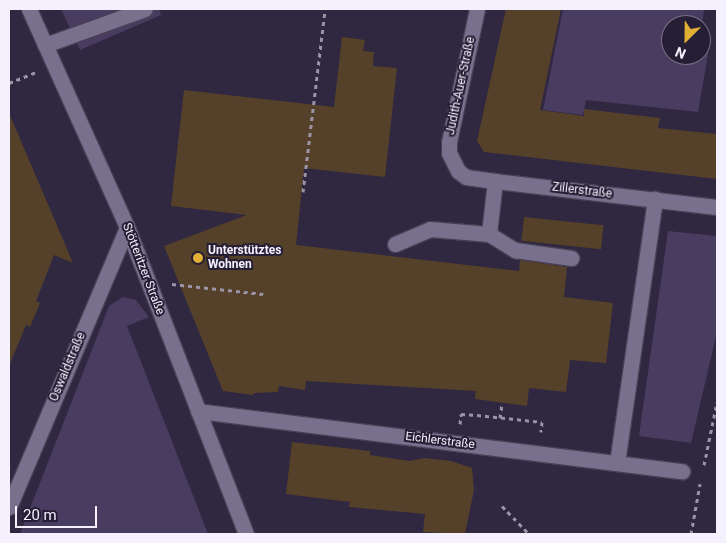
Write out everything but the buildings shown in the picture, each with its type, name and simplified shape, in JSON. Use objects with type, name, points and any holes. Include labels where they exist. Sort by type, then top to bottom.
[{"type":"street","name":"Stötteritzer Straße","points":[[29,9],[127,227],[246,534]]},
{"type":"street","points":[[45,45],[145,9]]},
{"type":"street","name":"Judith-Auer-Straße","points":[[452,163],[449,142],[477,9]]},
{"type":"street","name":"Zillerstraße","points":[[452,163],[466,176],[495,181],[717,207]]},
{"type":"street","points":[[489,234],[495,181]]},
{"type":"street","points":[[617,463],[655,199]]},
{"type":"street","name":"Oswaldstraße","points":[[9,507],[127,227]]},
{"type":"street","points":[[395,244],[430,228],[489,234],[515,250],[571,258]]},
{"type":"street","name":"Eichlerstraße","points":[[198,411],[682,471]]},
{"type":"path","points":[[303,192],[325,9]]},
{"type":"path","points":[[9,84],[54,64]]},
{"type":"path","points":[[148,281],[263,294]]},
{"type":"path","points":[[500,418],[502,403]]},
{"type":"path","points":[[461,414],[542,422]]},
{"type":"path","points":[[502,506],[528,534]]},
{"type":"shaded area","points":[[61,9],[159,9],[161,15],[80,50]]},
{"type":"shaded area","points":[[563,9],[704,9],[703,15],[661,15],[661,65],[706,65],[698,112],[586,100],[583,115],[543,110]]},
{"type":"shaded area","points":[[668,231],[717,236],[717,332],[691,443],[639,436]]},
{"type":"shaded area","points":[[123,297],[136,300],[149,317],[127,326],[208,534],[20,534],[109,306]]},
{"type":"place","name":"Unterstütztes Wohnen","points":[[198,258]]}]
